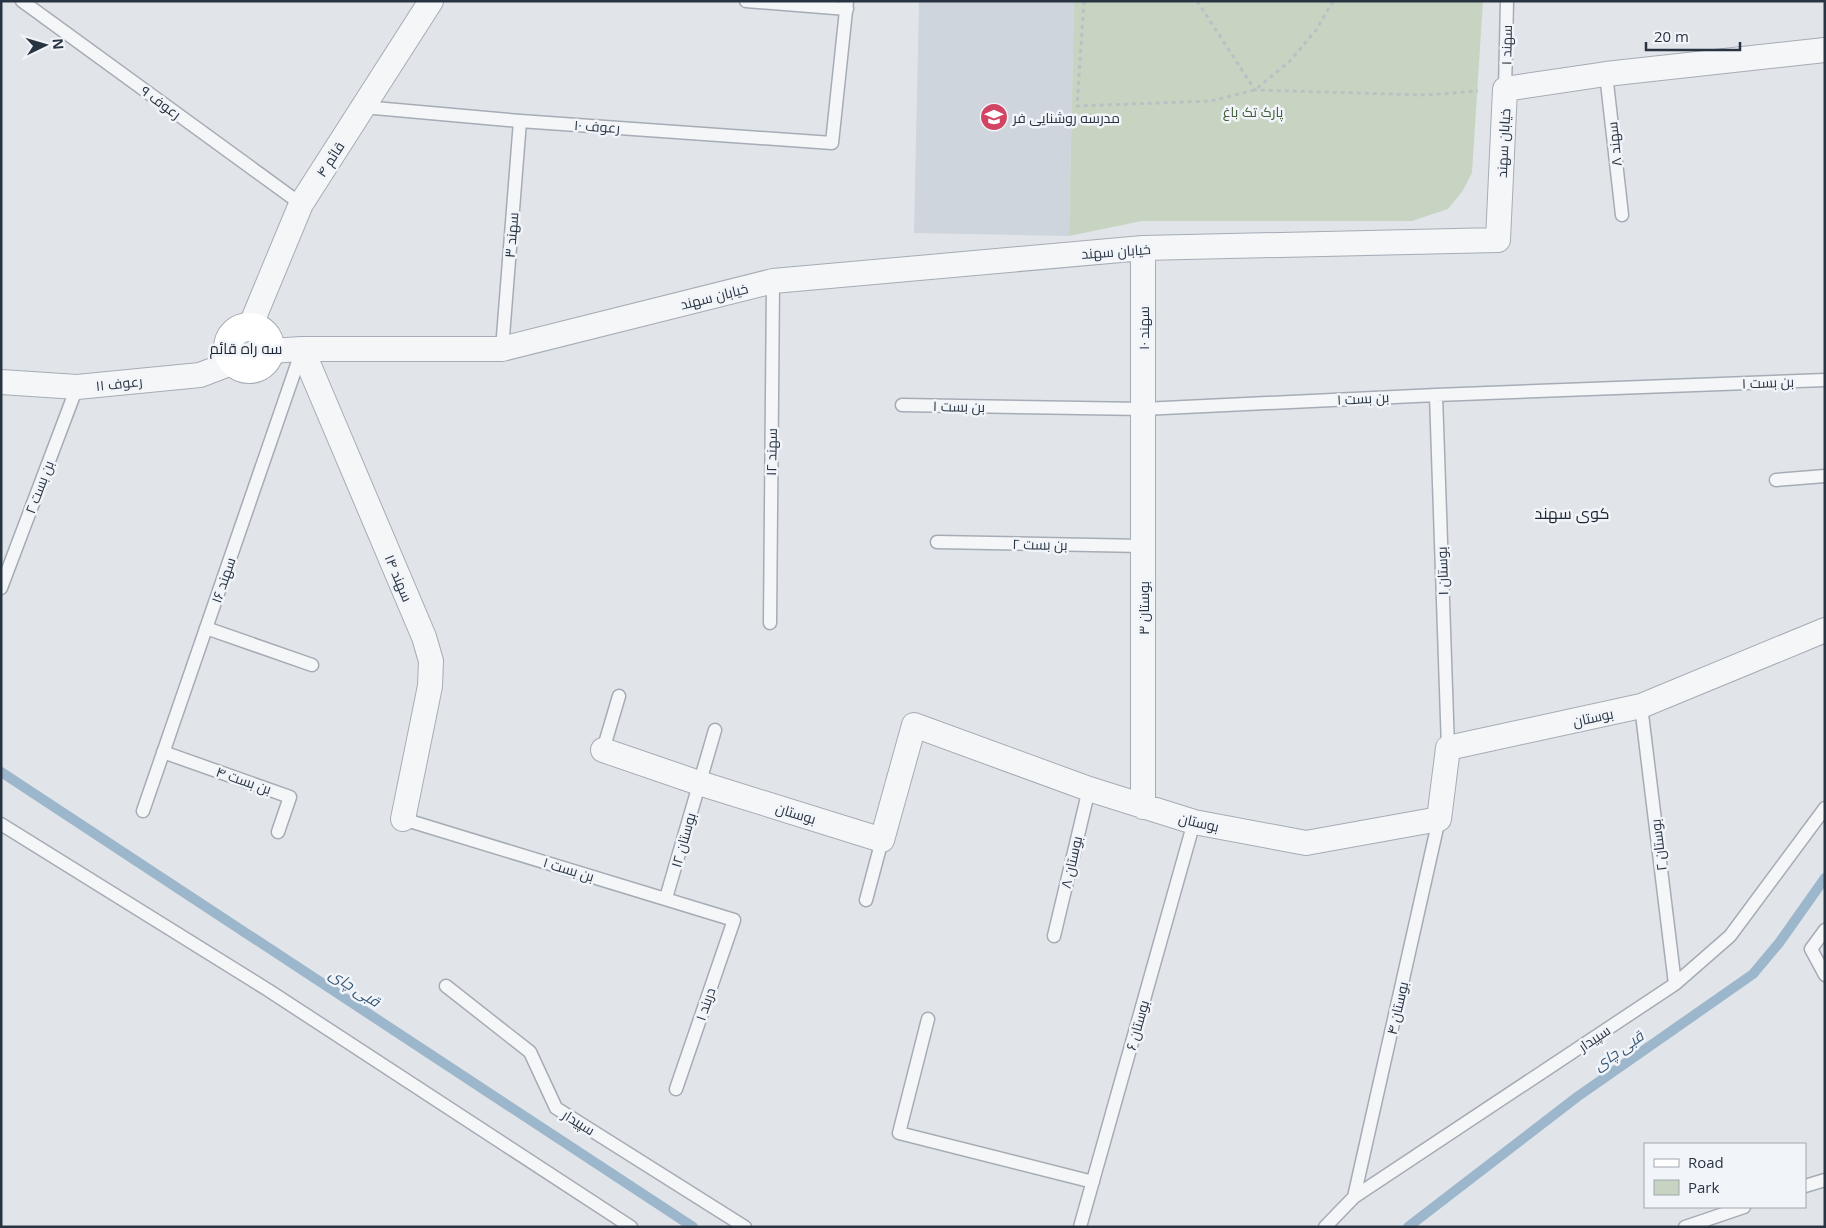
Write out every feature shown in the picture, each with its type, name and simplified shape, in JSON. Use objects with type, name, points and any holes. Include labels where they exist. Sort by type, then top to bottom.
[{"type":"street","name":"قائم ۴","points":[[250,328],[301,204],[430,1]]},
{"type":"street","name":"خیابان سهند","points":[[270,351],[302,349],[502,349],[773,281],[1143,248],[1498,240],[1505,89],[1606,74],[1825,50]]},
{"type":"street","name":"سهند ۱۰","points":[[1143,248],[1143,409]]},
{"type":"street","points":[[243,328],[250,328],[263,332],[267,338],[270,351],[264,363],[252,369],[239,366],[234,362],[229,349],[232,336],[243,328]]},
{"type":"street","name":"سهند ۱۴","points":[[302,349],[424,637],[431,661],[430,686],[402,818]]},
{"type":"street","name":"رعوف ۱۱","points":[[1,382],[78,387],[200,375],[234,362]]},
{"type":"street","name":"بوستان ۳","points":[[1143,409],[1143,807]]},
{"type":"street","name":"بوستان","points":[[1448,748],[1641,706],[1825,630]]},
{"type":"street","name":"بوستان","points":[[603,750],[699,783],[882,840],[914,725],[1143,807],[1194,822],[1306,844],[1439,819]]},
{"type":"street","points":[[1439,819],[1448,748]]},
{"type":"lane","name":"رعوف ۹","points":[[22,1],[301,204]]},
{"type":"lane","points":[[746,1],[847,5]]},
{"type":"lane","name":"سهند ۱","points":[[1505,89],[1507,1]]},
{"type":"lane","name":"رعوف ۱۰","points":[[363,107],[520,121],[832,143],[847,5]]},
{"type":"lane","name":"سهند ۸","points":[[1606,74],[1622,215]]},
{"type":"lane","name":"سهند ۳","points":[[502,349],[520,121]]},
{"type":"lane","name":"سهند ۱۲","points":[[770,623],[773,281]]},
{"type":"lane","name":"سهند ۱۶","points":[[143,811],[302,349]]},
{"type":"lane","name":"بن بست ۱","points":[[902,405],[1143,409],[1436,395],[1825,380]]},
{"type":"lane","name":"بن بست ۲","points":[[1,588],[78,387]]},
{"type":"lane","name":"بوستان ۱","points":[[1436,395],[1448,748]]},
{"type":"lane","points":[[1776,480],[1825,476]]},
{"type":"lane","name":"بن بست ۲","points":[[937,542],[1143,546]]},
{"type":"lane","points":[[206,628],[312,665]]},
{"type":"lane","points":[[603,750],[619,696]]},
{"type":"lane","name":"بوستان ۲","points":[[1641,706],[1675,984]]},
{"type":"lane","name":"بوستان ۱۲","points":[[666,898],[714,730]]},
{"type":"lane","name":"بن بست ۴","points":[[163,752],[290,797],[278,832]]},
{"type":"lane","name":"بوستان ۸","points":[[1054,936],[1089,789]]},
{"type":"lane","name":"سپیدار","points":[[1325,1227],[1354,1197],[1675,984],[1730,936],[1825,808]]},
{"type":"lane","name":"بن بست ۱","points":[[402,818],[734,920]]},
{"type":"lane","name":"بوستان ۴","points":[[1354,1197],[1439,819]]},
{"type":"lane","name":"بوستان ۶","points":[[1080,1227],[1194,822]]},
{"type":"lane","points":[[1,824],[268,990],[631,1227]]},
{"type":"lane","points":[[866,900],[882,840]]},
{"type":"lane","name":"دربند ۱","points":[[676,1089],[734,920]]},
{"type":"lane","points":[[1825,930],[1811,949],[1825,974]]},
{"type":"lane","name":"سپیدار","points":[[446,986],[530,1052],[556,1108],[745,1227]]},
{"type":"lane","points":[[928,1019],[900,1133],[1093,1182]]},
{"type":"lane","points":[[1806,1186],[1825,1180]]},
{"type":"lane","points":[[1685,1227],[1741,1208]]},
{"type":"path","points":[[1084,1],[1077,106],[1211,101],[1255,90],[1426,95],[1505,89]]},
{"type":"path","points":[[1197,1],[1255,90]]},
{"type":"path","points":[[1255,90],[1290,61],[1316,30],[1334,1]]},
{"type":"shaded area","name":"مدرسه روشنایی فر","points":[[919,1],[1074,1],[1069,236],[914,233]]},
{"type":"green space","name":"پارک تک باغ","points":[[1060,1],[1483,1],[1472,173],[1462,192],[1448,209],[1412,221],[1142,221],[1069,236],[1074,2]]},
{"type":"waterway","name":"قبی چای","points":[[1,772],[693,1227]]},
{"type":"waterway","name":"قبی چای","points":[[1408,1227],[1577,1097],[1753,974],[1779,943],[1825,878]]},
{"type":"place","name":"مدرسه روشنایی فر","points":[[994,117]]},
{"type":"district","name":"سه راه قائم","points":[[246,348]]},
{"type":"district","name":"کوی سهند","points":[[1572,513]]}]
